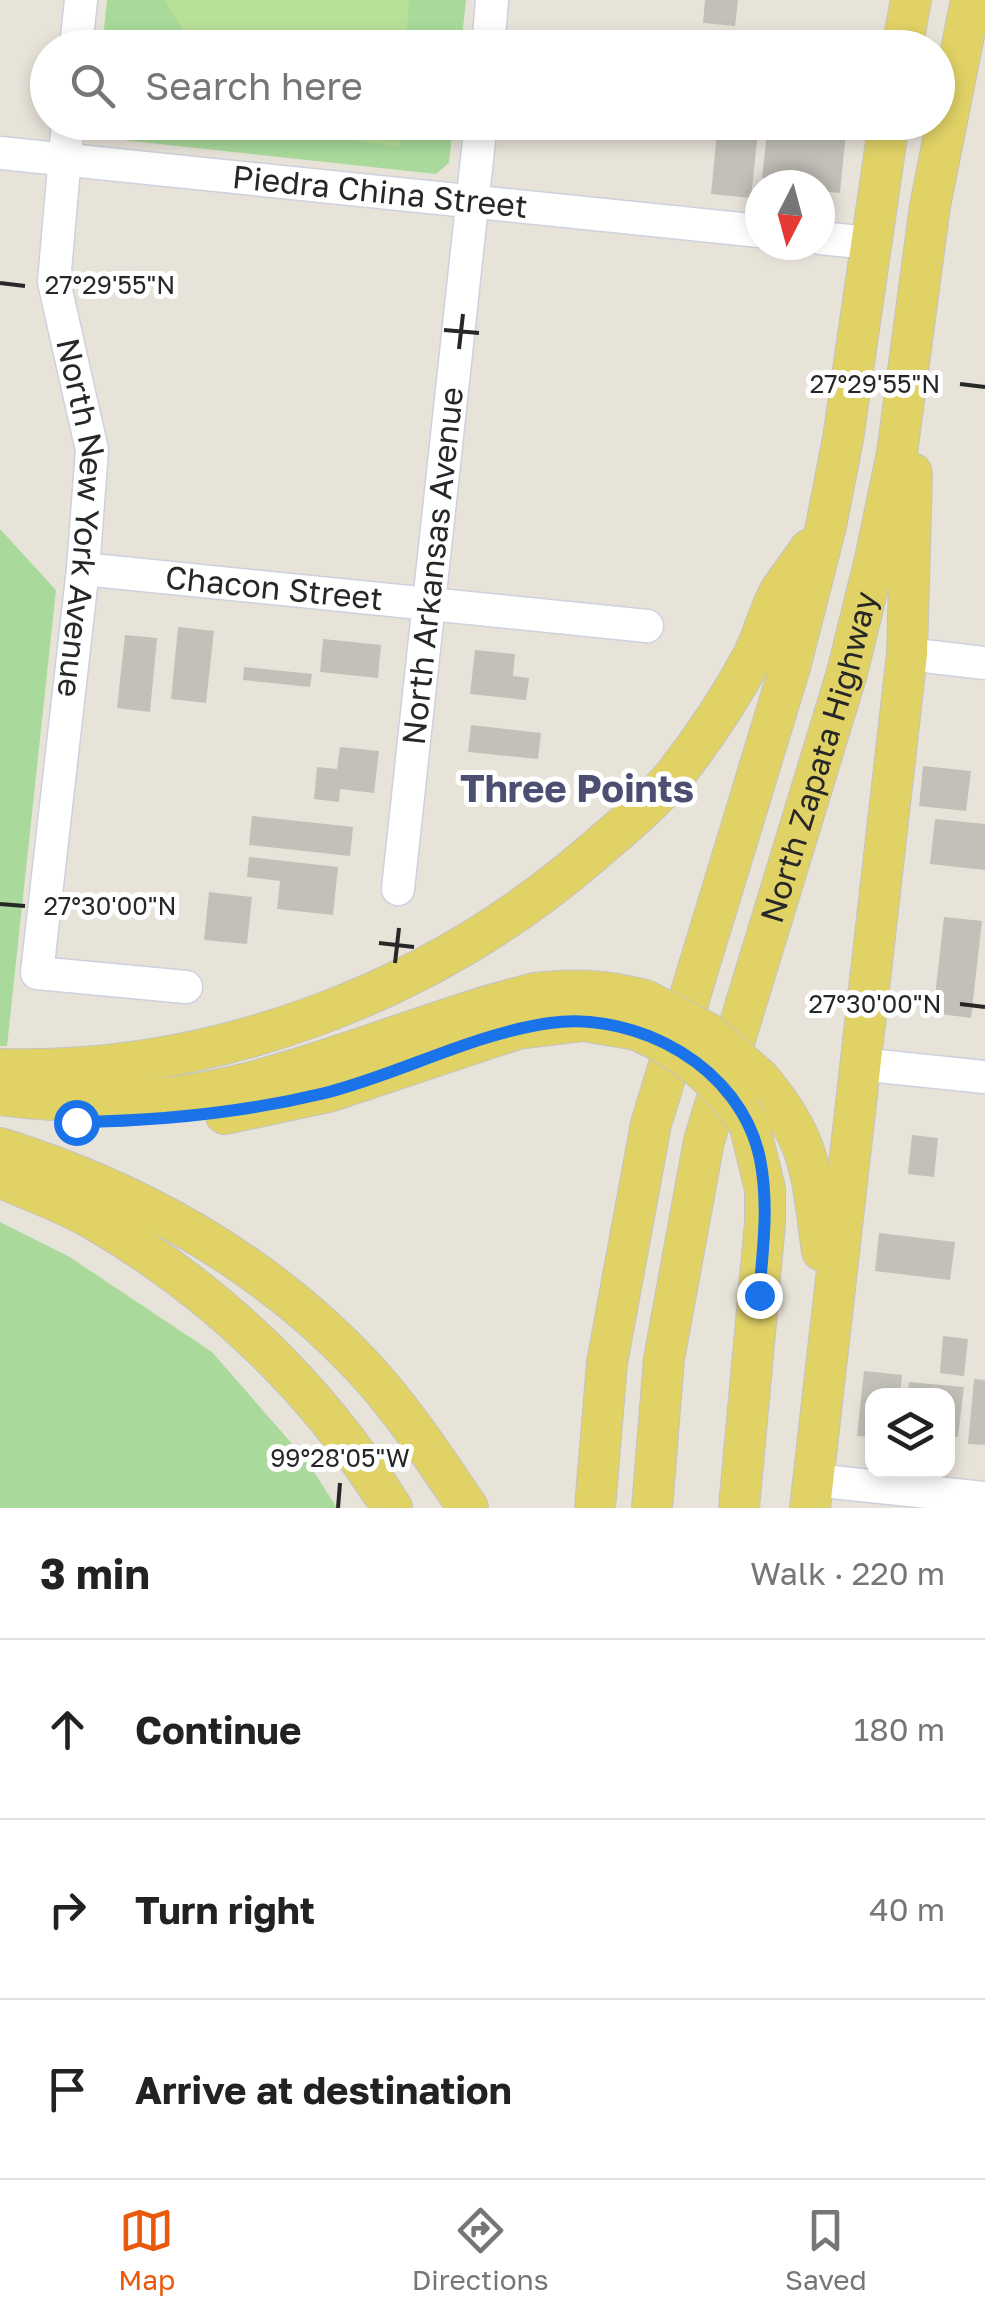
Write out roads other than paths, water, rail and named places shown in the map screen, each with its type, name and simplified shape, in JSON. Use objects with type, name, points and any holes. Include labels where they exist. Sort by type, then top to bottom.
[{"type":"main road","points":[[905,30],[911,0]]},
{"type":"main road","name":"North Zapata Highway","points":[[955,80],[971,0]]},
{"type":"main road","name":"North Zapata Highway","points":[[595,1508],[607,1363],[652,1124],[790,667],[826,526],[885,140]]},
{"type":"main road","name":"North Zapata Highway","points":[[652,1508],[664,1359],[704,1140],[847,673],[876,558],[897,453],[930,206],[943,140]]},
{"type":"main road","points":[[811,1494],[907,654],[915,319]]},
{"type":"main road","points":[[0,1069],[126,1062],[198,1050],[278,1030],[376,993],[482,936],[552,888],[671,779],[723,710],[755,651],[779,594],[826,526]]},
{"type":"main road","points":[[0,1095],[90,1102],[173,1097],[249,1082],[535,993],[573,988],[610,990],[725,1090],[749,1124],[759,1155],[765,1223],[739,1508]]},
{"type":"main road","points":[[0,1114],[76,1122],[148,1122],[226,1114],[328,1092],[534,1026],[641,1015],[708,1033],[760,1079],[788,1112],[812,1172],[830,1310]]},
{"type":"main road","points":[[0,1148],[111,1190],[174,1220],[224,1250],[297,1307],[362,1366],[419,1434],[468,1508]]},
{"type":"main road","points":[[0,1177],[88,1216],[162,1262],[216,1303],[277,1361],[333,1423],[392,1508]]},
{"type":"street","points":[[78,30],[82,0]]},
{"type":"street","points":[[490,30],[492,0]]},
{"type":"street","name":"North New York Avenue","points":[[66,140],[54,282],[92,450],[83,569],[36,973],[186,986]]},
{"type":"street","name":"North Arkansas Avenue","points":[[398,889],[478,140]]},
{"type":"street","name":"Piedra China Street","points":[[0,153],[745,229]]},
{"type":"street","points":[[835,240],[869,243]]},
{"type":"street","name":"Chacon Street","points":[[83,569],[647,626]]},
{"type":"street","points":[[907,654],[985,662]]},
{"type":"street","points":[[859,1064],[985,1077]]},
{"type":"street","points":[[811,1494],[985,1498]]},
{"type":"district","name":"Three Points","points":[[577,789]]}]
